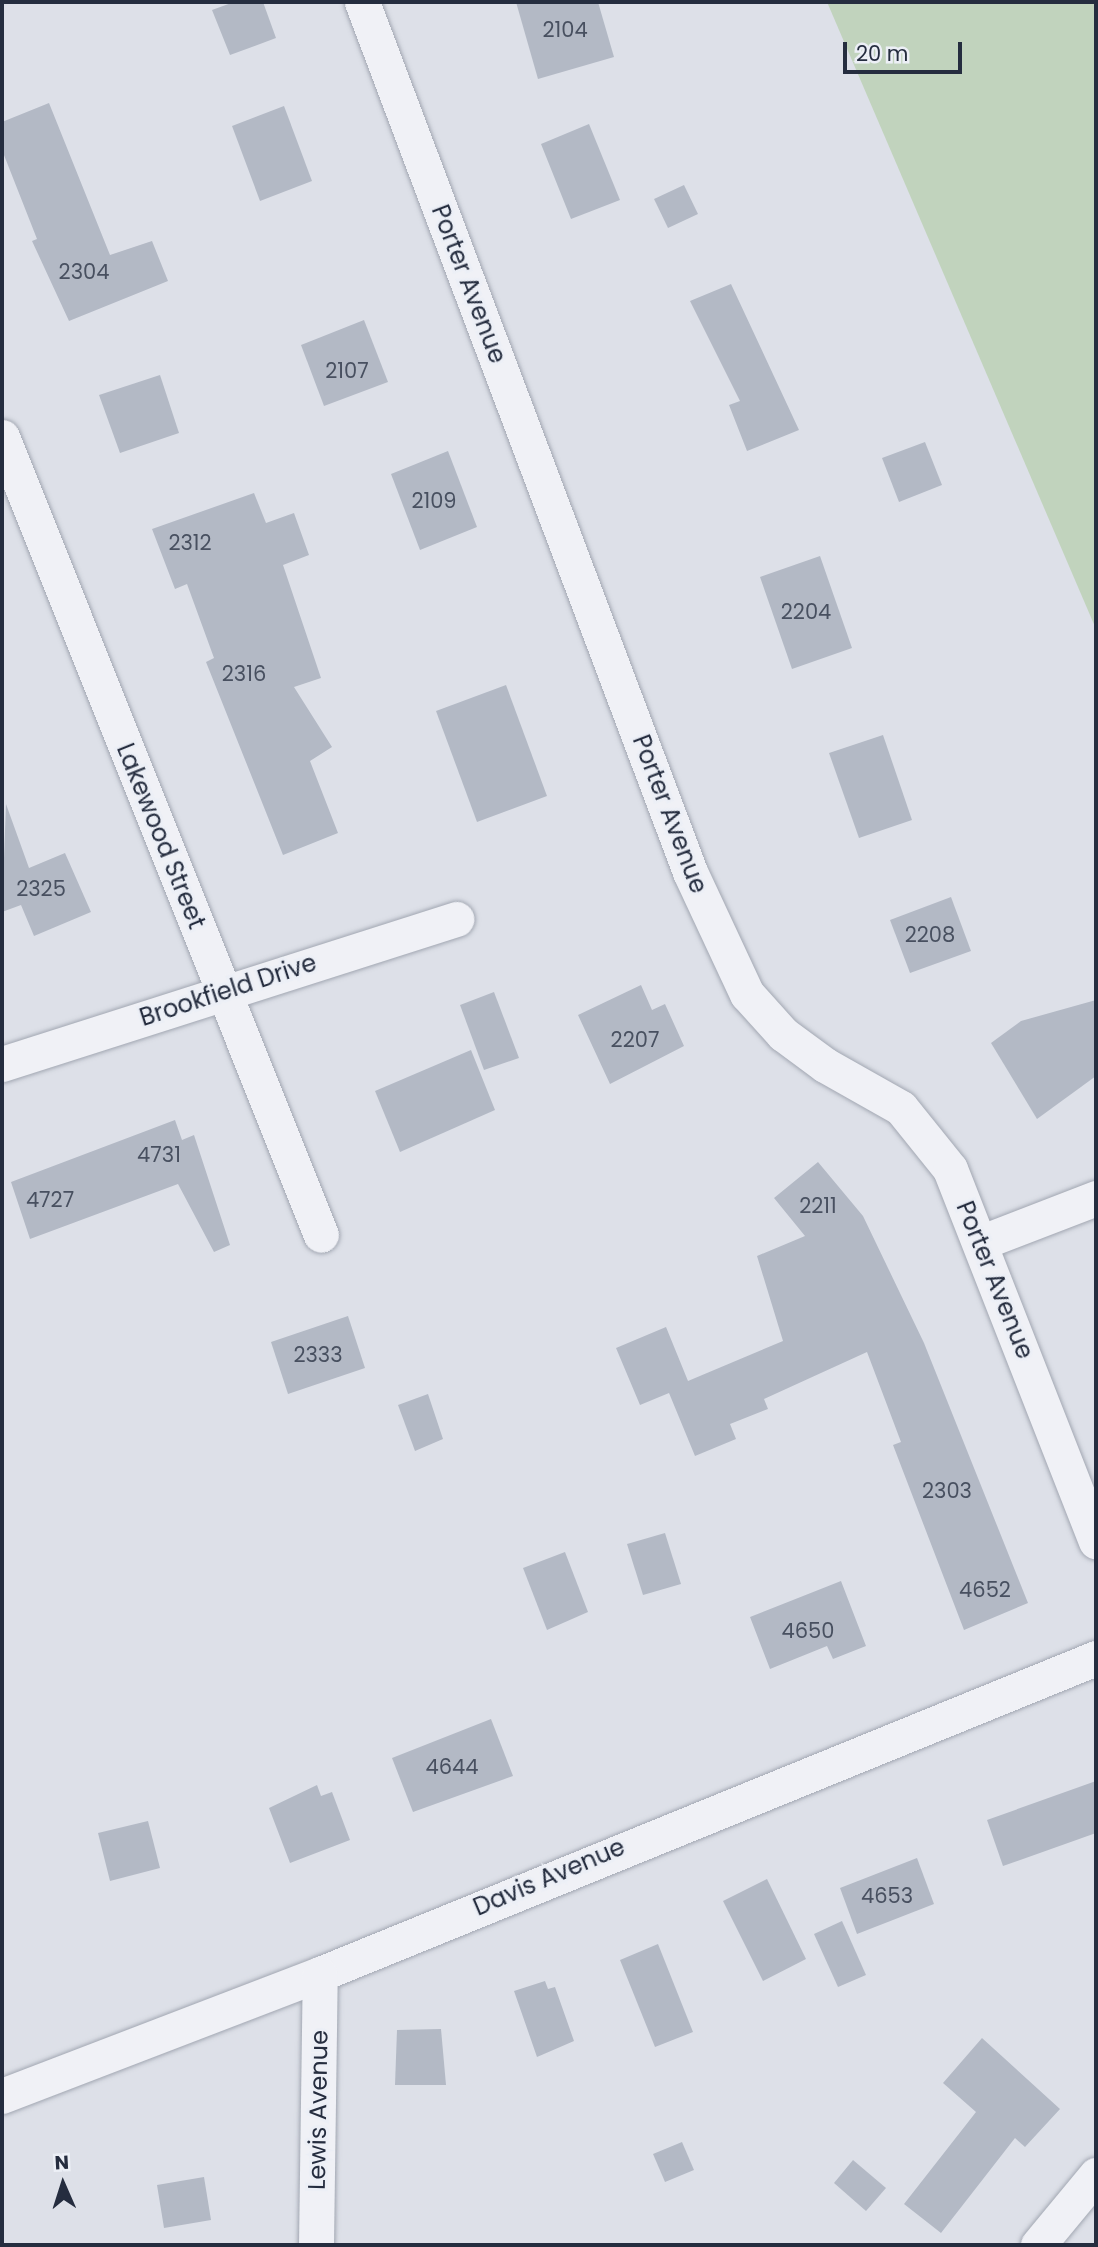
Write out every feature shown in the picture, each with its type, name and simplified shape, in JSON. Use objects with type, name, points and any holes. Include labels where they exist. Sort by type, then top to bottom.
[{"type":"street","name":"Porter Avenue","points":[[362,2],[690,872],[747,994],[783,1034],[825,1065],[875,1088],[918,1124],[950,1169],[982,1242],[1096,1541]]},
{"type":"street","name":"Lakewood Street","points":[[2,437],[321,1235]]},
{"type":"street","name":"Brookfield Drive","points":[[2,1064],[222,991],[456,919]]},
{"type":"street","points":[[982,1242],[1096,1198]]},
{"type":"street","name":"Davis Avenue","points":[[2,2095],[320,1975],[570,1867],[1096,1658]]},
{"type":"street","name":"Lewis Avenue","points":[[316,2245],[320,1975]]},
{"type":"street","points":[[1038,2245],[1096,2175]]},
{"type":"green space","points":[[827,2],[1096,2],[1096,629]]},
{"type":"building","points":[[234,2],[263,2],[276,38],[230,55],[212,10]]},
{"type":"building","points":[[516,2],[598,2],[614,57],[538,79]]},
{"type":"building","points":[[49,103],[110,255],[152,241],[168,281],[69,321],[32,241],[37,239],[2,150],[2,122]]},
{"type":"building","points":[[284,106],[312,181],[260,201],[232,126]]},
{"type":"building","points":[[589,124],[620,200],[571,219],[541,144]]},
{"type":"building","points":[[684,185],[698,214],[668,228],[654,199]]},
{"type":"building","points":[[731,284],[799,430],[747,451],[729,405],[740,401],[690,301]]},
{"type":"building","points":[[364,320],[388,382],[324,406],[301,345]]},
{"type":"building","points":[[160,375],[179,433],[120,453],[99,395]]},
{"type":"building","points":[[925,442],[942,485],[899,502],[882,458]]},
{"type":"building","points":[[448,451],[477,527],[420,550],[391,474]]},
{"type":"building","points":[[254,493],[266,523],[294,513],[309,555],[283,565],[321,678],[294,687],[332,747],[310,761],[338,833],[283,855],[206,662],[214,658],[187,584],[175,589],[152,529]]},
{"type":"building","points":[[820,556],[852,648],[792,669],[760,577]]},
{"type":"building","points":[[506,685],[547,796],[477,822],[436,711]]},
{"type":"building","points":[[883,735],[912,820],[859,838],[829,753]]},
{"type":"building","points":[[6,804],[29,868],[65,853],[91,912],[34,936],[21,905],[2,912]]},
{"type":"building","points":[[951,897],[971,951],[910,973],[890,920]]},
{"type":"building","points":[[641,985],[652,1010],[665,1004],[684,1046],[610,1084],[578,1015]]},
{"type":"building","points":[[494,992],[519,1058],[484,1070],[460,1005]]},
{"type":"building","points":[[1096,1000],[1096,1076],[1037,1119],[991,1043],[1021,1021]]},
{"type":"building","points":[[471,1050],[495,1110],[400,1152],[375,1091]]},
{"type":"building","points":[[175,1120],[182,1140],[194,1135],[230,1245],[214,1252],[178,1184],[30,1239],[11,1182]]},
{"type":"building","points":[[818,1162],[863,1216],[924,1343],[1028,1603],[964,1630],[893,1445],[901,1442],[867,1352],[764,1399],[768,1409],[730,1424],[736,1439],[695,1456],[669,1393],[640,1405],[616,1348],[666,1327],[688,1381],[783,1341],[757,1256],[805,1236],[774,1198]]},
{"type":"building","points":[[348,1316],[365,1368],[288,1394],[271,1342]]},
{"type":"building","points":[[428,1394],[443,1439],[415,1451],[398,1405]]},
{"type":"building","points":[[665,1533],[681,1584],[643,1595],[627,1544]]},
{"type":"building","points":[[565,1552],[588,1612],[547,1630],[523,1568]]},
{"type":"building","points":[[841,1581],[866,1646],[833,1659],[827,1646],[770,1669],[750,1617]]},
{"type":"building","points":[[491,1719],[513,1776],[413,1812],[392,1758]]},
{"type":"building","points":[[1096,1781],[1096,1833],[1003,1866],[987,1820]]},
{"type":"building","points":[[317,1785],[321,1796],[332,1792],[350,1840],[290,1863],[269,1808]]},
{"type":"building","points":[[148,1821],[160,1868],[110,1881],[98,1833]]},
{"type":"building","points":[[917,1858],[934,1904],[857,1934],[840,1888]]},
{"type":"building","points":[[767,1879],[806,1959],[763,1981],[723,1901]]},
{"type":"building","points":[[842,1921],[866,1975],[838,1987],[814,1934]]},
{"type":"building","points":[[658,1944],[693,2032],[655,2047],[620,1960]]},
{"type":"building","points":[[545,1981],[548,1989],[555,1987],[574,2041],[537,2057],[514,1991]]},
{"type":"building","points":[[441,2029],[446,2085],[395,2085],[397,2030]]},
{"type":"building","points":[[982,2038],[1060,2109],[1025,2147],[1015,2138],[941,2233],[904,2204],[976,2112],[943,2083]]},
{"type":"building","points":[[682,2142],[694,2170],[665,2182],[653,2154]]},
{"type":"building","points":[[853,2160],[886,2188],[866,2211],[834,2183]]},
{"type":"building","points":[[204,2177],[211,2220],[164,2228],[157,2185]]}]
